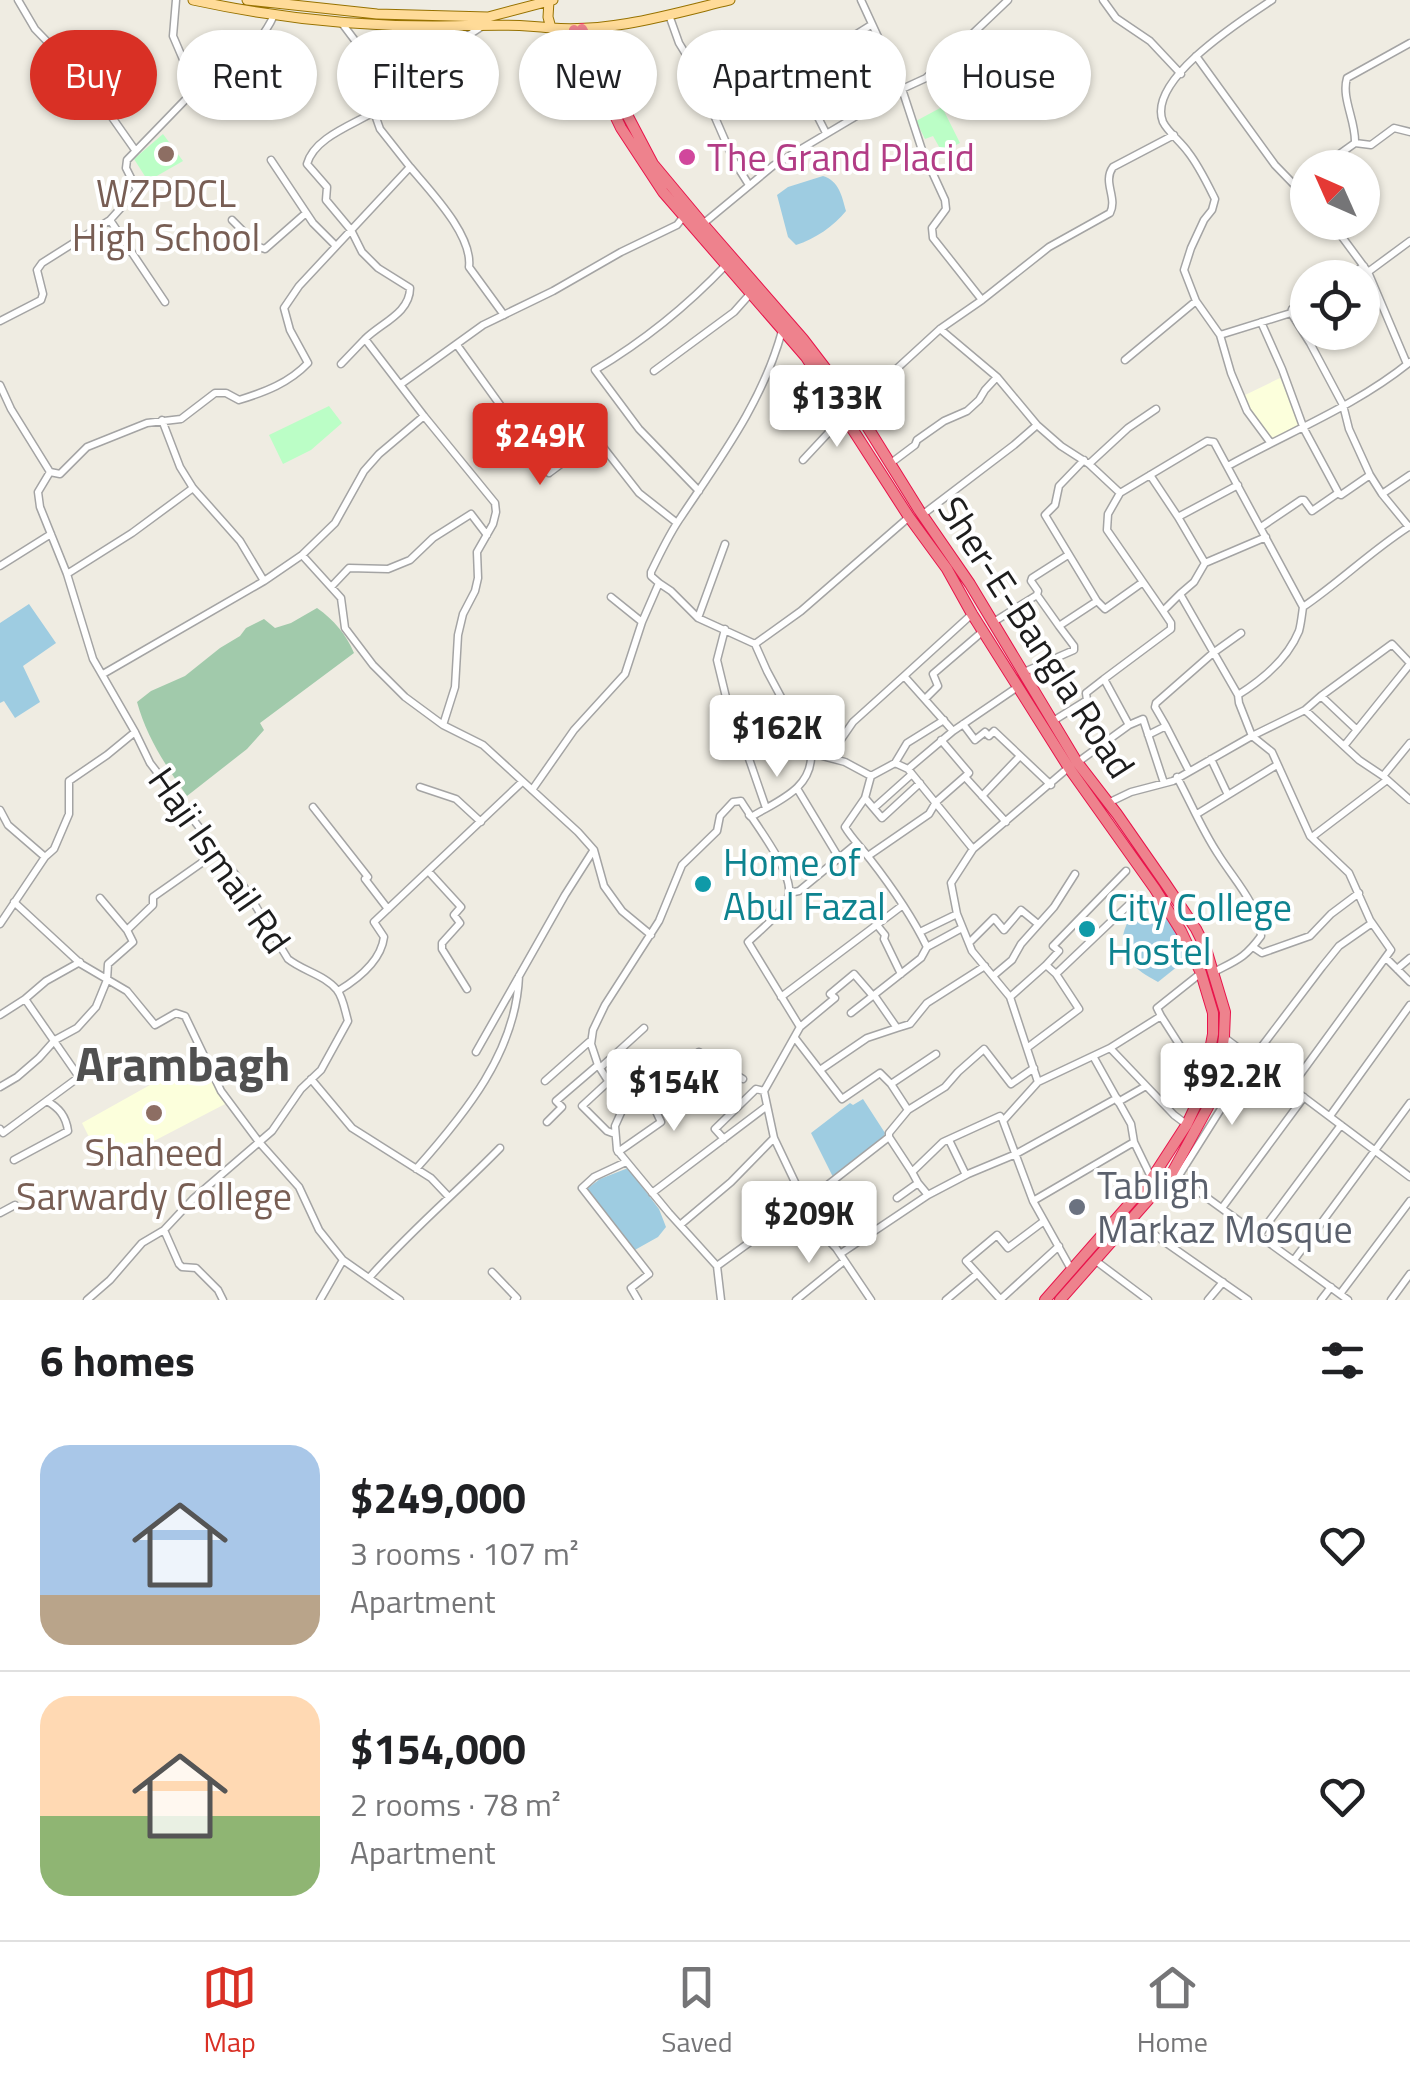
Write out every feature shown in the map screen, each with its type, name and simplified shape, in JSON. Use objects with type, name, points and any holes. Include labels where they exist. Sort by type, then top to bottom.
[{"type":"highway","name":"Sher-E-Bangla Road","points":[[617,120],[662,192],[751,293],[803,339],[850,411],[909,517],[923,523],[970,584],[987,627],[1019,686],[1107,822],[1196,929],[1224,1012],[1224,1038],[1196,1133],[1175,1174],[1060,1300]]},
{"type":"highway","name":"Sher-E-Bangla Road","points":[[628,120],[653,164],[890,464],[972,614],[1023,673],[1073,765],[1117,814],[1160,886]]},
{"type":"highway","points":[[1107,822],[1117,814]]},
{"type":"highway","name":"Sher-E-Bangla Road","points":[[1045,1300],[1152,1178],[1210,1083],[1213,1013],[1208,973]]},
{"type":"highway","points":[[1104,1232],[1112,1243]]},
{"type":"main road","points":[[193,0],[246,12],[433,26],[486,21],[551,1],[550,28]]},
{"type":"main road","points":[[246,0],[578,30],[669,16],[691,5],[730,0]]},
{"type":"street","points":[[18,0],[35,29],[90,86],[136,150]]},
{"type":"street","points":[[176,0],[173,36],[177,45]]},
{"type":"street","points":[[861,0],[873,30]]},
{"type":"street","points":[[906,87],[926,78],[1008,0]]},
{"type":"street","points":[[1103,0],[1124,26],[1150,41],[1181,74]]},
{"type":"street","points":[[1270,442],[1247,411],[1220,336],[1196,301],[1184,270],[1215,200],[1195,161],[1164,125],[1160,106],[1165,94],[1204,47],[1272,0]]},
{"type":"street","points":[[267,30],[274,14]]},
{"type":"street","points":[[669,16],[677,38]]},
{"type":"street","points":[[473,30],[486,21]]},
{"type":"street","points":[[342,22],[348,30]]},
{"type":"street","points":[[863,30],[871,25]]},
{"type":"street","points":[[1355,143],[1344,86],[1347,78],[1410,43]]},
{"type":"street","points":[[1196,56],[1290,181]]},
{"type":"street","points":[[906,101],[922,150],[945,200],[946,208],[932,228],[933,238],[982,300]]},
{"type":"street","points":[[0,322],[41,300],[37,270],[42,263],[110,220],[136,190],[126,168],[127,160],[177,108]]},
{"type":"street","points":[[341,364],[410,297],[410,288],[378,268],[362,252],[351,230],[326,200],[327,188],[307,164],[326,139],[360,120]]},
{"type":"street","points":[[377,120],[459,232],[470,254],[469,266],[504,315]]},
{"type":"street","points":[[716,120],[749,185]]},
{"type":"street","points":[[819,120],[826,133]]},
{"type":"street","points":[[702,224],[774,165],[848,120]]},
{"type":"street","points":[[1345,150],[1355,143],[1371,144],[1394,128],[1410,132]]},
{"type":"street","points":[[803,460],[940,329],[1049,247],[1110,214],[1114,204],[1108,178],[1113,166],[1174,134]]},
{"type":"street","points":[[271,160],[306,213],[336,246]]},
{"type":"street","points":[[0,385],[50,472],[60,474],[88,447],[147,423],[181,419],[215,393],[226,392],[238,400],[294,378],[308,363],[290,330],[284,308],[298,286],[410,167]]},
{"type":"street","points":[[232,220],[265,249],[306,213]]},
{"type":"street","points":[[401,384],[483,325],[678,225],[684,215]]},
{"type":"street","points":[[110,220],[164,302]]},
{"type":"street","points":[[1380,260],[1410,241]]},
{"type":"street","points":[[699,491],[639,429],[595,370],[626,352],[672,316],[726,265]]},
{"type":"street","points":[[654,371],[734,312],[751,293]]},
{"type":"street","points":[[1228,466],[1270,442],[1304,429],[1409,363],[1380,300]]},
{"type":"street","points":[[1125,360],[1196,301]]},
{"type":"street","points":[[1220,336],[1290,312]]},
{"type":"street","points":[[1261,322],[1304,429],[1338,493]]},
{"type":"street","points":[[750,815],[798,790],[811,761],[810,753],[755,644],[698,618],[650,576],[677,523],[740,429],[773,365],[783,329]]},
{"type":"street","points":[[940,329],[997,377],[1037,425],[1120,493]]},
{"type":"street","points":[[365,339],[495,504],[493,524],[477,552],[478,578],[461,624],[454,687],[443,724]]},
{"type":"street","points":[[457,345],[549,473],[596,438],[639,493],[677,523]]},
{"type":"street","points":[[1302,607],[1329,590],[1387,540],[1410,527],[1370,475],[1349,428],[1344,405],[1314,350]]},
{"type":"street","points":[[890,464],[944,421],[967,411],[997,377]]},
{"type":"street","points":[[1144,582],[1105,609],[1045,515],[1056,504],[1059,486],[1156,409]]},
{"type":"street","points":[[103,674],[302,555],[335,523],[378,454],[424,416]]},
{"type":"street","points":[[162,420],[175,456],[193,488],[240,541],[264,581]]},
{"type":"street","points":[[923,523],[1037,425]]},
{"type":"street","points":[[1052,722],[1087,700],[1086,693],[1171,629],[1163,611],[1107,530],[1108,514],[1120,493],[1210,440],[1228,466],[1302,607],[1300,630],[1290,646],[1267,674],[1238,695]]},
{"type":"street","name":"Haji Ismail Rd","points":[[50,472],[38,492],[40,508],[67,574],[93,659],[150,763],[241,882],[288,960],[320,976],[338,991]]},
{"type":"street","points":[[1150,475],[1204,563]]},
{"type":"street","points":[[1260,527],[1301,500],[1312,511],[1370,475]]},
{"type":"street","points":[[1382,494],[1410,475]]},
{"type":"street","points":[[1178,517],[1238,485]]},
{"type":"street","points":[[67,574],[193,488]]},
{"type":"street","points":[[331,587],[349,568],[388,568],[410,560],[433,538],[471,514],[487,534]]},
{"type":"street","points":[[755,644],[802,610],[909,517]]},
{"type":"street","points":[[0,566],[52,534]]},
{"type":"street","points":[[1163,611],[1194,582],[1204,563],[1266,537]]},
{"type":"street","points":[[698,618],[725,544]]},
{"type":"street","points":[[302,555],[341,598],[346,628],[373,664],[404,697],[483,745],[578,832],[594,850],[604,886],[622,911],[652,935]]},
{"type":"street","points":[[1023,673],[1074,650],[1031,582],[1068,555]]},
{"type":"street","points":[[532,790],[574,730],[625,674],[659,583]]},
{"type":"street","points":[[1180,594],[1238,695],[1252,736],[1272,752],[1312,837],[1349,873],[1372,923],[1391,950],[1292,1087]]},
{"type":"street","points":[[926,698],[938,686],[933,674],[987,627],[1037,595]]},
{"type":"street","points":[[611,598],[642,622]]},
{"type":"street","points":[[1060,626],[1097,601]]},
{"type":"street","points":[[829,757],[853,722],[972,614]]},
{"type":"street","points":[[725,629],[717,660],[740,755],[747,753],[766,808]]},
{"type":"street","points":[[1189,771],[1156,703],[1213,652],[1241,633]]},
{"type":"street","points":[[1108,802],[1177,777],[1305,710],[1392,644],[1410,664],[1344,746]]},
{"type":"street","points":[[904,676],[953,730]]},
{"type":"street","points":[[1104,679],[1129,725]]},
{"type":"street","points":[[874,808],[941,740],[1019,686]]},
{"type":"street","points":[[1322,696],[1357,730]]},
{"type":"street","points":[[1305,710],[1410,800]]},
{"type":"street","points":[[1038,1082],[1010,997],[969,943],[950,883],[974,849],[1073,765],[1129,725],[1143,719],[1164,783]]},
{"type":"street","points":[[926,947],[902,905],[845,828],[865,798],[871,776],[895,763],[907,743],[944,720]]},
{"type":"street","points":[[963,724],[976,740],[985,732],[989,736],[994,731],[1052,785]]},
{"type":"street","points":[[1148,734],[1166,726]]},
{"type":"street","points":[[0,924],[54,849],[70,814],[68,781],[136,732]]},
{"type":"street","points":[[868,856],[929,814],[936,802],[969,774],[941,740]]},
{"type":"street","points":[[1312,837],[1385,778],[1410,743]]},
{"type":"street","points":[[810,753],[845,762],[871,776]]},
{"type":"street","points":[[982,796],[1020,756]]},
{"type":"street","points":[[1211,759],[1228,795]]},
{"type":"street","points":[[895,763],[920,782],[974,849]]},
{"type":"street","points":[[1196,814],[1277,765]]},
{"type":"street","points":[[1177,777],[1216,852],[1251,902],[1260,921],[1261,936],[1245,956],[1208,973],[1157,1008],[1184,1052]]},
{"type":"street","points":[[965,778],[1006,822]]},
{"type":"street","points":[[87,1300],[142,1243],[164,1230],[192,1199],[272,1131],[301,1089],[321,1070],[348,1021],[338,991],[369,967],[382,949],[384,937],[374,922],[522,782]]},
{"type":"street","points":[[865,798],[882,818],[920,782]]},
{"type":"street","points":[[420,787],[456,799],[481,822]]},
{"type":"street","points":[[798,790],[838,858]]},
{"type":"street","points":[[624,1106],[599,1067],[591,1041],[593,1030],[652,935],[682,865],[717,831],[720,816],[740,800],[785,872],[789,894],[778,913],[748,942],[800,1027]]},
{"type":"street","points":[[313,807],[388,909]]},
{"type":"street","points":[[0,810],[8,825],[45,857]]},
{"type":"street","points":[[789,894],[856,844]]},
{"type":"street","points":[[476,1052],[594,850]]},
{"type":"street","points":[[127,930],[153,905],[153,897],[218,852]]},
{"type":"street","points":[[428,871],[461,907],[454,915],[460,924],[442,943],[442,949],[467,989]]},
{"type":"street","points":[[1010,997],[1046,965],[1058,951],[1053,946],[1126,871]]},
{"type":"street","points":[[993,976],[1012,960],[1075,874]]},
{"type":"street","points":[[1253,947],[1262,953],[1310,936],[1359,893]]},
{"type":"street","points":[[1056,974],[1138,896]]},
{"type":"street","points":[[0,1088],[28,1068],[55,1040],[76,1028],[96,1007],[107,980],[108,964],[133,942],[100,898]]},
{"type":"street","points":[[14,902],[80,962],[127,992],[155,1026],[176,1012],[186,1016],[221,1091],[299,1187],[319,1230],[343,1260],[400,1300]]},
{"type":"street","points":[[781,997],[902,905]]},
{"type":"street","points":[[969,943],[994,918],[1004,930],[1021,910],[1038,924]]},
{"type":"street","points":[[920,932],[958,914]]},
{"type":"street","points":[[1348,1300],[1175,1174],[1253,1058],[1340,946],[1372,923]]},
{"type":"street","points":[[877,925],[901,974]]},
{"type":"street","points":[[851,1013],[921,958],[926,947],[962,928]]},
{"type":"street","points":[[1386,958],[1410,982]]},
{"type":"street","points":[[1397,969],[1410,958]]},
{"type":"street","points":[[0,1015],[80,962]]},
{"type":"street","points":[[1027,1048],[1079,1009],[1046,965]]},
{"type":"street","points":[[820,1070],[867,1038],[910,1024],[926,1004],[985,966]]},
{"type":"street","points":[[416,1168],[478,1094],[500,1053],[511,1028],[520,974]]},
{"type":"street","points":[[803,1199],[774,1138],[764,1090],[800,1027],[834,998],[830,994],[854,974],[897,1028]]},
{"type":"street","points":[[0,1130],[3,1133],[79,1077],[25,999]]},
{"type":"street","points":[[1330,1116],[1410,1005]]},
{"type":"street","points":[[1003,1121],[1038,1082],[1110,1048],[1161,1016]]},
{"type":"street","points":[[547,1122],[562,1108],[556,1101],[644,1028]]},
{"type":"street","points":[[795,1038],[842,1099],[880,1074],[908,1110]]},
{"type":"street","points":[[1224,1038],[1410,1176]]},
{"type":"street","points":[[545,1082],[591,1041]]},
{"type":"street","points":[[1110,1048],[1187,1124]]},
{"type":"street","points":[[717,1266],[889,1136],[908,1110],[945,1088],[984,1050],[1011,1084],[1034,1068]]},
{"type":"street","points":[[617,1094],[639,1076],[618,1052]]},
{"type":"street","points":[[721,1300],[717,1266],[618,1152],[614,1134],[624,1106],[699,1052],[743,1079]]},
{"type":"street","points":[[891,1084],[936,1054]]},
{"type":"street","points":[[1093,1056],[1130,1124],[1134,1142],[1152,1178]]},
{"type":"street","points":[[311,1080],[352,1128],[431,1178],[448,1196]]},
{"type":"street","points":[[609,1082],[582,1106],[614,1134]]},
{"type":"street","points":[[796,1300],[842,1257],[928,1195],[1146,1086]]},
{"type":"street","points":[[724,1139],[715,1129],[756,1089],[764,1090]]},
{"type":"street","points":[[618,1152],[661,1122],[646,1090]]},
{"type":"street","points":[[1222,1208],[1304,1097]]},
{"type":"street","points":[[14,1160],[68,1131],[65,1117],[47,1100]]},
{"type":"street","points":[[1294,1260],[1410,1103]]},
{"type":"street","points":[[652,1192],[767,1106]]},
{"type":"street","points":[[912,1172],[943,1142],[1000,1116],[1033,1200],[1071,1268]]},
{"type":"street","points":[[1259,1235],[1342,1125]]},
{"type":"street","points":[[889,1136],[928,1195]]},
{"type":"street","points":[[680,1225],[732,1182],[774,1138]]},
{"type":"street","points":[[948,1140],[966,1175]]},
{"type":"street","points":[[1033,1200],[1134,1142]]},
{"type":"street","points":[[369,1278],[500,1148]]},
{"type":"street","points":[[626,1162],[594,1177],[582,1188],[650,1274],[631,1288],[638,1300]]},
{"type":"street","points":[[897,1198],[918,1183]]},
{"type":"street","points":[[1340,1294],[1410,1201]]},
{"type":"street","points":[[0,1213],[15,1205]]},
{"type":"street","points":[[797,1208],[842,1257],[870,1300]]},
{"type":"street","points":[[1132,1219],[1248,1300]]},
{"type":"street","points":[[1044,1221],[1008,1248],[996,1235],[966,1261],[1000,1300],[1059,1246]]},
{"type":"street","points":[[164,1230],[179,1264],[196,1268],[218,1290],[222,1300]]},
{"type":"street","points":[[320,1300],[343,1260]]},
{"type":"street","points":[[1096,1261],[1148,1300]]},
{"type":"street","points":[[492,1272],[517,1298],[514,1300]]},
{"type":"street","points":[[946,1300],[977,1274]]},
{"type":"street","points":[[1391,1300],[1410,1274]]},
{"type":"street","points":[[1208,1300],[1223,1282]]},
{"type":"street","points":[[1321,1300],[1331,1287]]},
{"type":"shaded area","points":[[1280,378],[1301,426],[1270,440],[1243,396]]},
{"type":"shaded area","points":[[317,608],[339,628],[354,653],[260,723],[264,730],[247,749],[187,796],[152,740],[137,702],[151,691],[185,676],[246,628],[264,619],[275,628]]},
{"type":"shaded area","name":"Shaheed Sarwardy College","points":[[200,1057],[227,1103],[104,1167],[82,1123]]},
{"type":"green space","points":[[926,116],[926,120],[948,120],[960,143],[942,152],[933,136],[925,139],[916,121]]},
{"type":"green space","points":[[163,134],[183,161],[148,181],[134,159]]},
{"type":"green space","points":[[329,406],[342,423],[311,450],[283,464],[269,435]]},
{"type":"water","points":[[823,176],[836,185],[846,211],[824,231],[796,245],[788,237],[777,195],[788,187]]},
{"type":"water","points":[[29,604],[56,643],[23,666],[40,702],[15,718],[4,701],[0,703],[0,623]]},
{"type":"water","points":[[1138,905],[1146,916],[1159,907],[1188,958],[1158,982],[1135,967],[1124,949],[1125,929]]},
{"type":"water","points":[[863,1099],[884,1137],[833,1177],[811,1133],[850,1103]]},
{"type":"water","points":[[628,1168],[659,1209],[666,1227],[658,1237],[633,1251],[588,1192],[600,1179]]},
{"type":"place","name":"WZPDCL High School","points":[[166,154]]},
{"type":"place","name":"The Grand Placid","points":[[687,157]]},
{"type":"place","name":"Home of Abul Fazal","points":[[703,884]]},
{"type":"place","name":"City College Hostel","points":[[1087,929]]},
{"type":"place","name":"Shaheed Sarwardy College","points":[[154,1113]]},
{"type":"place","name":"Tabligh Markaz Mosque","points":[[1077,1207]]},
{"type":"district","name":"Arambagh","points":[[183,1063]]}]
